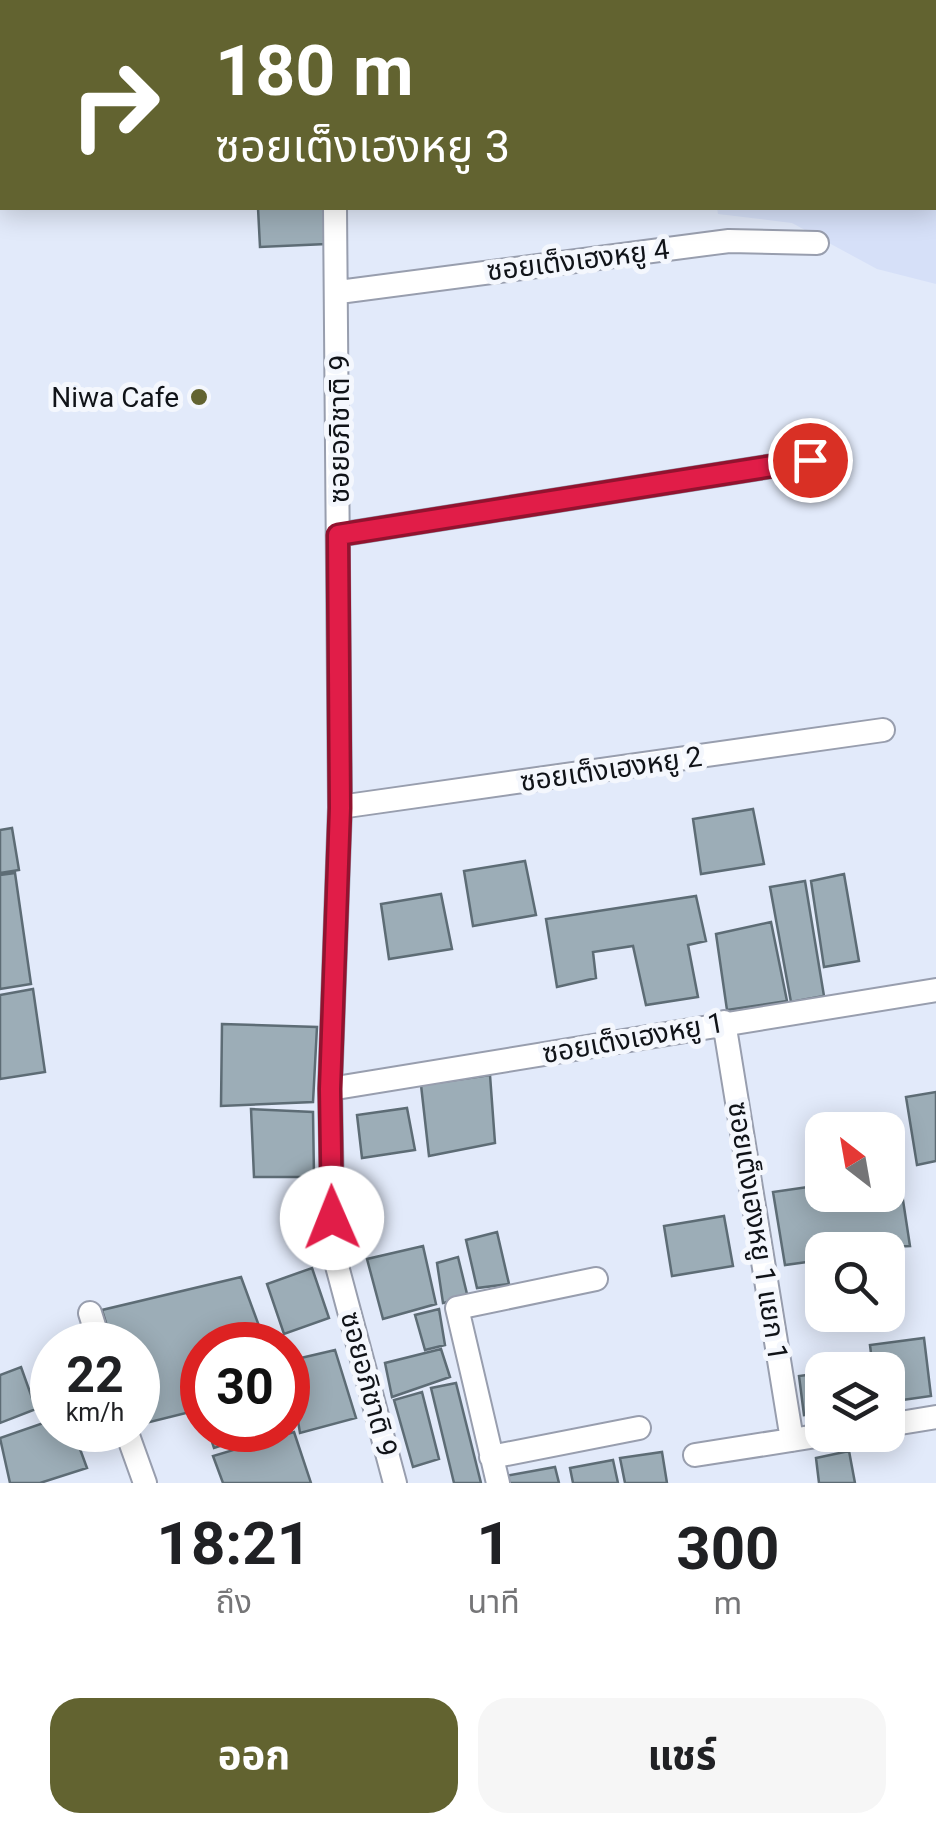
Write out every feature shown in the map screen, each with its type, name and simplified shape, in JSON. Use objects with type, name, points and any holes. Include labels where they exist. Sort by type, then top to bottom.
[{"type":"street","name":"ซอยอภิชาติ 9","points":[[336,210],[340,292],[340,808],[330,1089],[333,1251],[395,1483]]},
{"type":"street","name":"ซอยเต็งเฮงหยู 4","points":[[340,292],[730,241],[817,243]]},
{"type":"street","points":[[338,535],[810,460]]},
{"type":"street","name":"ซอยเต็งเฮงหยู 2","points":[[340,808],[883,730]]},
{"type":"street","name":"ซอยเต็งเฮงหยู 1","points":[[330,1089],[936,990]]},
{"type":"street","name":"ซอยเต็งเฮงหยู 1 แยก 1","points":[[724,1022],[792,1440]]},
{"type":"street","points":[[498,1483],[457,1308],[596,1280]]},
{"type":"street","points":[[90,1314],[93,1322]]},
{"type":"street","points":[[905,1422],[936,1417]]},
{"type":"street","points":[[491,1457],[639,1428]]},
{"type":"street","points":[[694,1455],[805,1438]]},
{"type":"street","points":[[134,1452],[145,1483]]},
{"type":"shaded area","points":[[717,210],[936,210],[936,284],[877,269],[792,223],[718,214]]},
{"type":"building","points":[[258,210],[324,210],[326,244],[260,247]]},
{"type":"building","points":[[753,809],[764,864],[701,874],[693,819]]},
{"type":"building","points":[[12,828],[19,870],[0,873],[0,830]]},
{"type":"building","points":[[525,861],[536,915],[473,926],[464,871]]},
{"type":"building","points":[[15,873],[31,984],[0,989],[0,875]]},
{"type":"building","points":[[844,874],[859,961],[824,967],[811,881]]},
{"type":"building","points":[[805,881],[824,996],[791,1002],[770,887]]},
{"type":"building","points":[[441,894],[452,949],[389,959],[381,904]]},
{"type":"building","points":[[696,896],[706,941],[688,945],[698,997],[646,1005],[633,946],[593,952],[596,978],[557,987],[546,919]]},
{"type":"building","points":[[771,922],[787,1001],[727,1010],[716,934]]},
{"type":"building","points":[[33,989],[45,1072],[0,1079],[0,995]]},
{"type":"building","points":[[222,1024],[317,1027],[313,1102],[221,1106]]},
{"type":"building","points":[[490,1075],[495,1143],[429,1156],[421,1085]]},
{"type":"building","points":[[936,1092],[936,1161],[917,1165],[906,1097]]},
{"type":"building","points":[[407,1108],[415,1150],[362,1158],[357,1115]]},
{"type":"building","points":[[251,1109],[313,1112],[314,1177],[254,1177]]},
{"type":"building","points":[[805,1187],[805,1212],[905,1212],[910,1246],[905,1246],[905,1232],[805,1232],[805,1262],[785,1265],[773,1192]]},
{"type":"building","points":[[724,1216],[733,1266],[672,1276],[664,1226]]},
{"type":"building","points":[[497,1232],[509,1284],[477,1288],[466,1240]]},
{"type":"building","points":[[423,1246],[436,1304],[383,1319],[367,1259]]},
{"type":"building","points":[[458,1257],[468,1298],[443,1303],[437,1263]]},
{"type":"building","points":[[312,1268],[329,1318],[310,1325],[280,1322],[267,1284]]},
{"type":"building","points":[[241,1277],[258,1322],[180,1322],[180,1414],[160,1420],[160,1322],[106,1322],[102,1310]]},
{"type":"building","points":[[439,1309],[445,1345],[425,1350],[415,1315]]},
{"type":"building","points":[[924,1338],[931,1396],[905,1400],[905,1352],[871,1352],[870,1345]]},
{"type":"building","points":[[441,1349],[450,1377],[392,1397],[385,1363]]},
{"type":"building","points":[[335,1350],[356,1418],[310,1430],[310,1356]]},
{"type":"building","points":[[21,1367],[30,1392],[30,1411],[0,1423],[0,1375]]},
{"type":"building","points":[[805,1375],[805,1415],[804,1415],[799,1376]]},
{"type":"building","points":[[456,1383],[481,1483],[454,1483],[431,1388]]},
{"type":"building","points":[[422,1392],[439,1459],[413,1467],[394,1400]]},
{"type":"building","points":[[30,1428],[30,1452],[81,1452],[87,1468],[40,1483],[10,1483],[0,1438]]},
{"type":"building","points":[[226,1452],[301,1452],[311,1483],[223,1483],[213,1456]]},
{"type":"building","points":[[662,1452],[667,1483],[625,1483],[620,1458]]},
{"type":"building","points":[[849,1452],[855,1483],[819,1483],[816,1458]]},
{"type":"building","points":[[613,1460],[618,1483],[573,1483],[570,1468]]},
{"type":"building","points":[[555,1467],[559,1483],[506,1483],[505,1476]]},
{"type":"place","name":"Niwa Cafe","points":[[199,397]]},
{"type":"route","points":[[332,1218],[330,1089],[340,808],[338,535],[810,460]]}]
